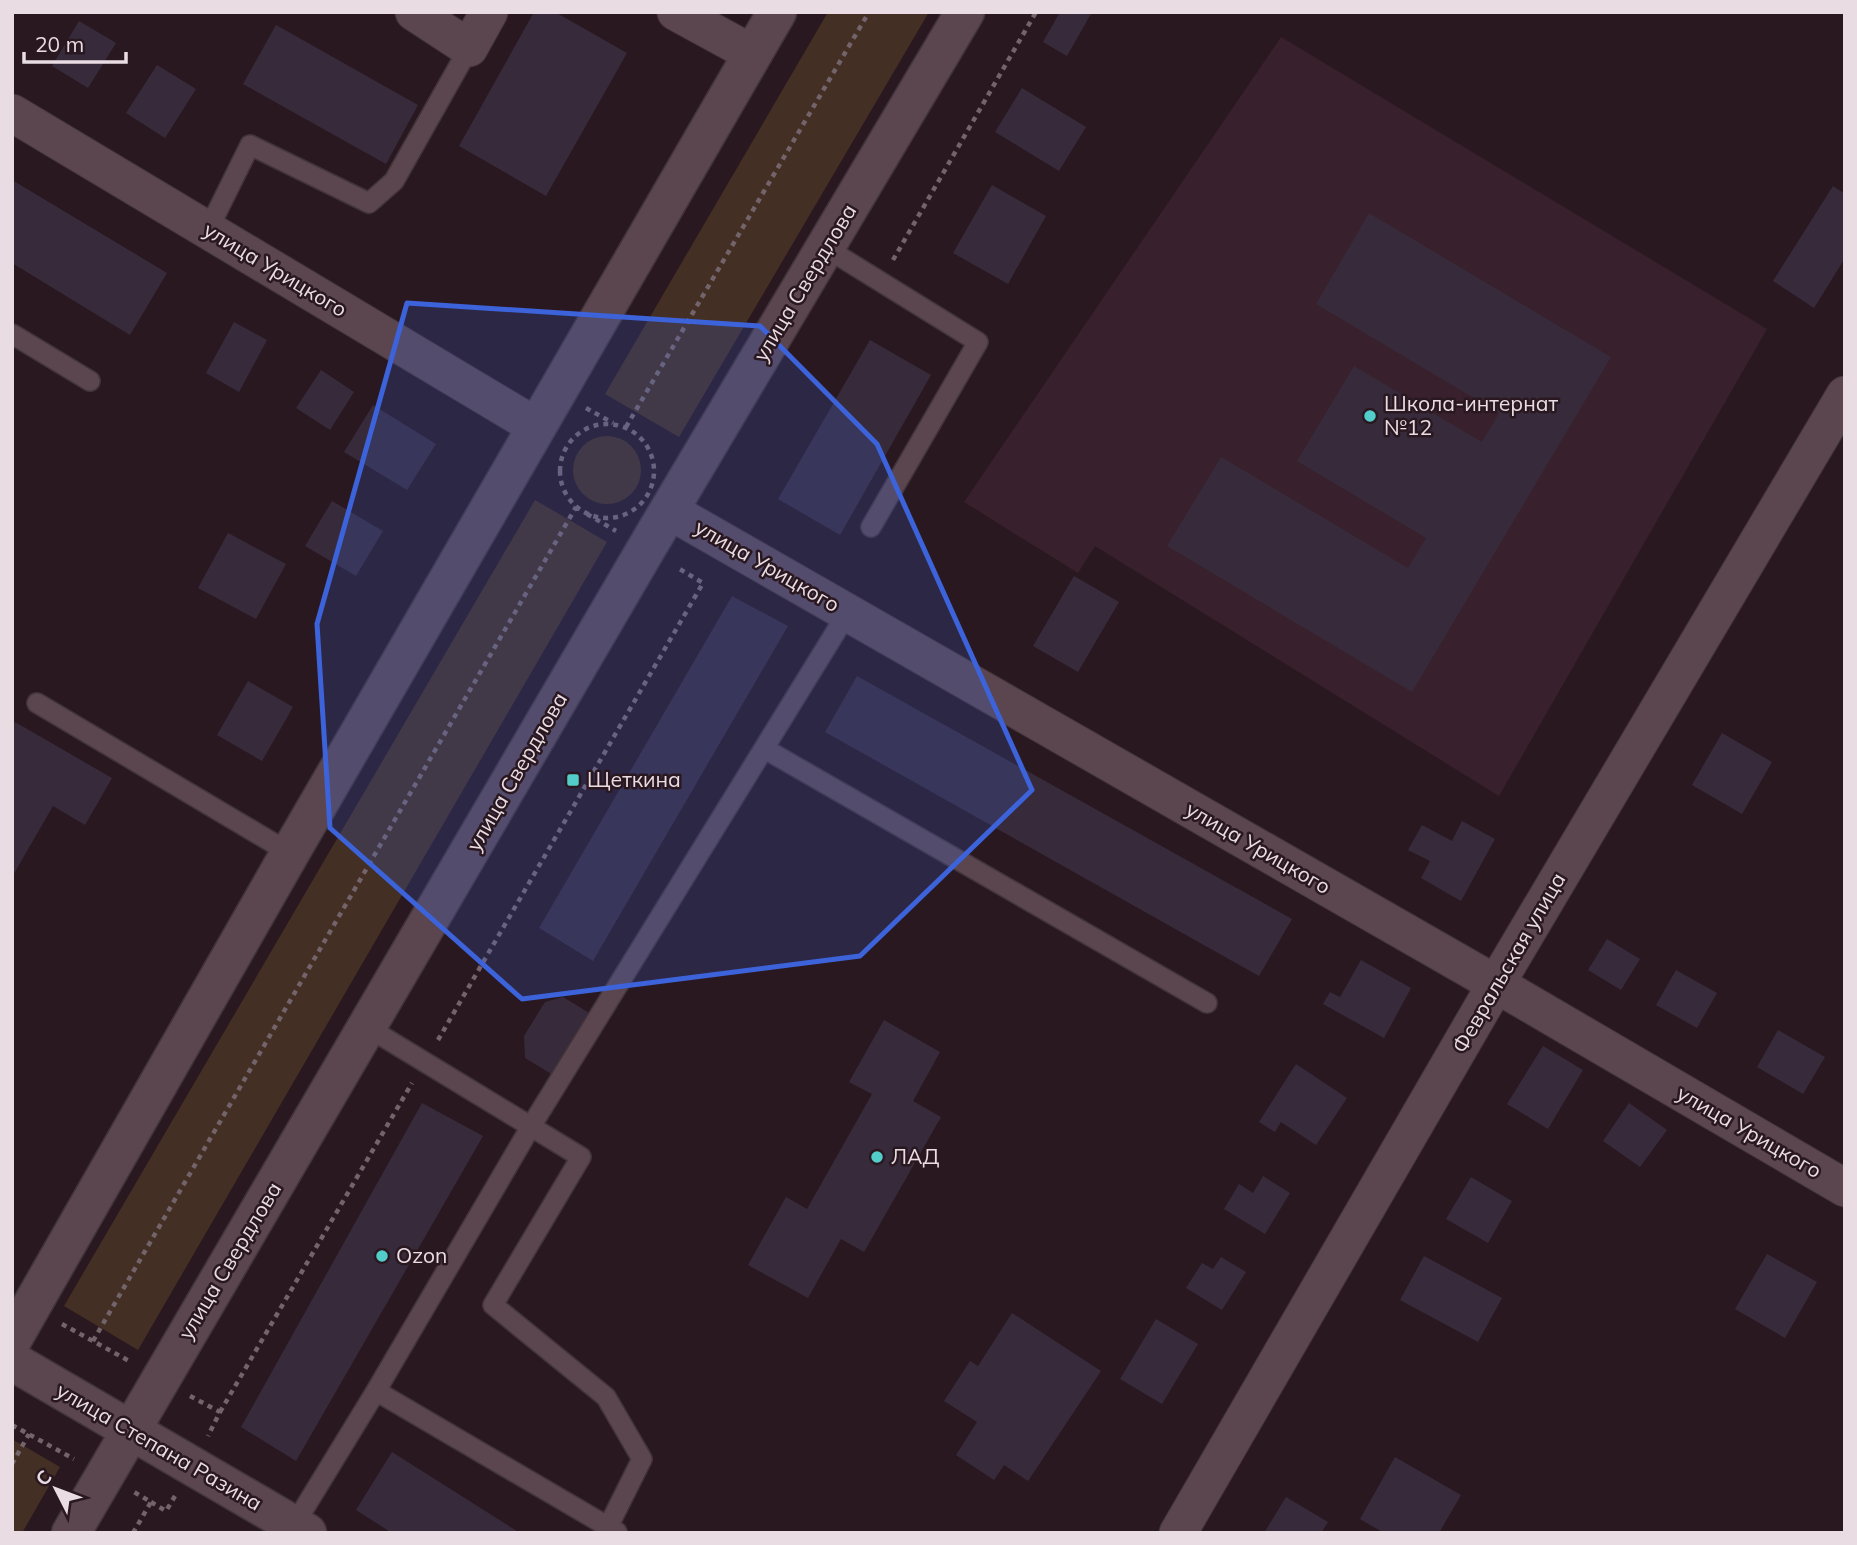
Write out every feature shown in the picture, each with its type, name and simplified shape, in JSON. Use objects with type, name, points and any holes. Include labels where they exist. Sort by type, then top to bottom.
[{"type":"main road","points":[[12,1340],[290,853],[777,12]]},
{"type":"main road","name":"улица Свердлова","points":[[71,1533],[646,549],[965,12]]},
{"type":"main road","name":"улица Степана Разина","points":[[12,1361],[297,1530]]},
{"type":"street","points":[[414,12],[469,48],[489,12]]},
{"type":"street","points":[[676,12],[753,54]]},
{"type":"street","name":"улица Урицкого","points":[[12,113],[537,427]]},
{"type":"street","name":"Февральская улица","points":[[1178,1533],[1496,985],[1845,396]]},
{"type":"street","name":"улица Урицкого","points":[[670,511],[1845,1188]]},
{"type":"lane","points":[[208,230],[250,145],[369,203],[394,181],[469,48]]},
{"type":"lane","points":[[826,248],[978,342],[871,527]]},
{"type":"lane","points":[[12,334],[90,381]]},
{"type":"lane","points":[[297,1530],[530,1128],[848,612]]},
{"type":"lane","points":[[37,703],[290,853]]},
{"type":"lane","points":[[765,750],[1207,1003]]},
{"type":"lane","points":[[368,1027],[581,1157],[493,1305],[606,1397],[642,1459],[613,1530],[376,1391]]},
{"type":"path","points":[[626,427],[869,12]]},
{"type":"path","points":[[881,282],[1036,12]]},
{"type":"path","points":[[220,1412],[703,583],[587,514],[576,507],[561,485],[561,458],[566,445],[575,435],[586,427],[599,423],[626,427],[647,444],[652,456],[653,484],[647,496],[627,514],[601,518],[587,514]]},
{"type":"path","points":[[93,1341],[576,507]]},
{"type":"path","points":[[12,1464],[29,1434]]},
{"type":"highlighted area","points":[[407,303],[760,326],[877,444],[1032,790],[860,956],[522,999],[330,828],[317,624]]},
{"type":"shaded area","points":[[828,12],[929,12],[679,437],[605,394]]},
{"type":"shaded area","name":"Школа-интернат №12","points":[[1281,37],[1767,329],[1499,796],[1095,546],[1078,573],[964,502]]},
{"type":"shaded area","points":[[607,436],[620,439],[631,446],[638,457],[641,470],[638,483],[631,494],[620,501],[607,504],[594,501],[583,494],[576,483],[573,470],[576,457],[583,446],[594,439]]},
{"type":"shaded area","points":[[535,500],[607,542],[138,1350],[64,1306]]},
{"type":"shaded area","points":[[12,1439],[60,1467],[22,1533],[12,1533]]},
{"type":"building","points":[[534,12],[555,12],[627,53],[546,196],[459,146]]},
{"type":"building","points":[[1060,12],[1092,12],[1067,56],[1043,42]]},
{"type":"building","points":[[79,21],[116,43],[88,88],[52,66]]},
{"type":"building","points":[[276,25],[418,105],[386,164],[243,84]]},
{"type":"building","points":[[157,65],[196,89],[165,138],[126,113]]},
{"type":"building","points":[[1022,88],[1086,127],[1059,171],[995,132]]},
{"type":"building","points":[[12,180],[167,273],[130,335],[12,263]]},
{"type":"building","points":[[992,185],[1046,216],[1008,284],[953,253]]},
{"type":"building","points":[[1833,186],[1845,194],[1845,258],[1814,308],[1773,281]]},
{"type":"building","points":[[1369,213],[1611,357],[1412,692],[1167,546],[1221,457],[1408,568],[1426,538],[1297,461],[1354,366],[1482,442],[1499,413],[1316,304]]},
{"type":"building","points":[[234,322],[267,340],[239,392],[206,373]]},
{"type":"building","points":[[870,340],[931,375],[840,535],[778,499]]},
{"type":"building","points":[[321,370],[354,392],[330,430],[296,408]]},
{"type":"building","points":[[373,405],[436,444],[407,490],[344,452]]},
{"type":"building","points":[[332,501],[383,531],[356,576],[305,546]]},
{"type":"building","points":[[228,533],[286,564],[256,619],[198,588]]},
{"type":"building","points":[[1074,576],[1119,602],[1078,672],[1033,646]]},
{"type":"building","points":[[732,596],[788,626],[593,961],[539,928]]},
{"type":"building","points":[[857,676],[1292,919],[1259,976],[825,732]]},
{"type":"building","points":[[248,681],[293,707],[262,761],[217,735]]},
{"type":"building","points":[[15,722],[112,778],[85,825],[53,806],[12,877],[12,727]]},
{"type":"building","points":[[1722,733],[1772,762],[1742,814],[1692,785]]},
{"type":"building","points":[[1462,821],[1495,839],[1461,901],[1421,878],[1430,861],[1408,850],[1422,825],[1452,841]]},
{"type":"building","points":[[1607,939],[1640,959],[1621,990],[1588,970]]},
{"type":"building","points":[[1361,960],[1411,988],[1384,1038],[1323,1004],[1330,992],[1340,997]]},
{"type":"building","points":[[1676,970],[1717,993],[1697,1028],[1656,1005]]},
{"type":"building","points":[[563,997],[591,1014],[553,1075],[525,1058],[524,1036],[545,1002]]},
{"type":"building","name":"ЛАД","points":[[884,1020],[940,1052],[913,1101],[941,1117],[864,1252],[841,1239],[808,1298],[748,1265],[786,1197],[807,1209],[872,1094],[849,1082]]},
{"type":"building","points":[[1778,1030],[1825,1057],[1803,1094],[1757,1067]]},
{"type":"building","points":[[1543,1046],[1583,1070],[1548,1129],[1507,1104]]},
{"type":"building","points":[[1296,1064],[1347,1098],[1316,1145],[1281,1122],[1275,1132],[1259,1122]]},
{"type":"building","points":[[422,1103],[483,1136],[296,1461],[241,1427]]},
{"type":"building","points":[[1629,1103],[1667,1130],[1640,1167],[1603,1141]]},
{"type":"building","points":[[1263,1176],[1290,1193],[1265,1234],[1224,1209],[1239,1184],[1253,1193]]},
{"type":"building","points":[[1471,1177],[1512,1201],[1488,1243],[1446,1219]]},
{"type":"building","points":[[1767,1254],[1817,1282],[1785,1338],[1735,1309]]},
{"type":"building","points":[[1424,1256],[1502,1298],[1478,1342],[1400,1300]]},
{"type":"building","points":[[1221,1257],[1246,1272],[1222,1310],[1186,1288],[1202,1263],[1213,1269]]},
{"type":"building","points":[[1012,1313],[1101,1371],[1028,1481],[1004,1465],[994,1480],[956,1455],[977,1422],[944,1401],[970,1361],[978,1366]]},
{"type":"building","points":[[1156,1319],[1198,1344],[1162,1404],[1120,1379]]},
{"type":"building","points":[[392,1452],[520,1533],[392,1533],[356,1510]]},
{"type":"building","points":[[1395,1457],[1461,1495],[1439,1533],[1384,1533],[1360,1519]]},
{"type":"building","points":[[1286,1497],[1328,1522],[1321,1533],[1264,1533]]},
{"type":"place","name":"Школа-интернат №12","points":[[1370,416]]},
{"type":"place","name":"Щеткина","points":[[573,780]]},
{"type":"place","name":"ЛАД","points":[[877,1157]]},
{"type":"place","name":"Ozon","points":[[382,1256]]}]
